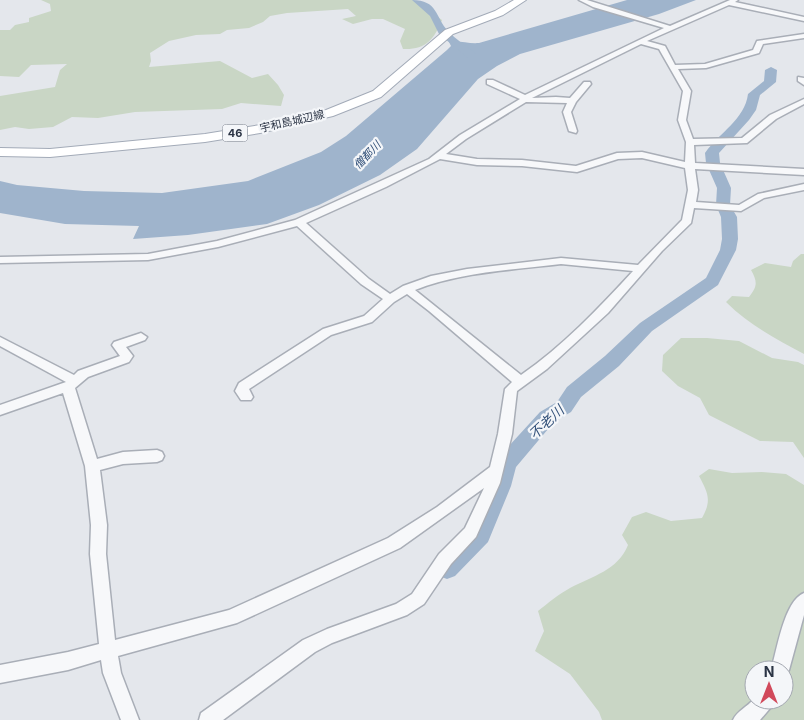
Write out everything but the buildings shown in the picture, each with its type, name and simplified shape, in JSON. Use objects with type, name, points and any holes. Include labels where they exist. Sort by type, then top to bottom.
[{"type":"main road","name":"宇和島城辺線","points":[[0,152],[50,154],[204,138],[329,113],[356,104],[377,94],[425,55],[446,35],[499,12],[521,0]]},
{"type":"street","points":[[582,0],[599,7],[670,28]]},
{"type":"street","points":[[0,260],[148,256],[218,244],[299,222],[420,168],[463,137],[524,99],[641,41],[732,2],[804,18]]},
{"type":"street","points":[[675,67],[706,66],[756,51],[760,43],[804,36]]},
{"type":"street","points":[[208,720],[308,646],[327,637],[401,610],[418,599],[445,559],[471,532],[493,483],[505,434],[511,390],[543,366],[604,310],[640,268],[687,221],[693,190],[690,142],[682,120],[687,91],[675,67],[662,48],[641,41]]},
{"type":"street","points":[[490,82],[531,101],[572,100]]},
{"type":"street","points":[[573,132],[566,116],[572,100],[587,84]]},
{"type":"street","points":[[690,142],[744,141],[773,117],[804,101]]},
{"type":"street","points":[[439,156],[477,162],[577,169],[617,156],[642,156],[690,166],[804,172]]},
{"type":"street","points":[[691,206],[741,208],[761,196],[804,187]]},
{"type":"street","points":[[299,222],[318,236],[352,272],[377,292],[390,299]]},
{"type":"street","points":[[246,397],[242,391],[244,386],[327,332],[368,319],[390,299],[407,289],[435,278],[459,273],[532,264],[575,262],[640,268]]},
{"type":"street","points":[[407,289],[448,320],[521,382]]},
{"type":"street","points":[[0,410],[71,384],[84,374],[126,359],[127,356],[118,346],[141,337]]},
{"type":"street","points":[[0,341],[71,384],[92,466],[99,525],[98,554],[112,673],[130,720]]},
{"type":"street","points":[[92,466],[123,458],[157,456]]},
{"type":"street","points":[[0,674],[109,650],[230,617],[350,563],[412,532],[495,471]]},
{"type":"street","points":[[783,660],[796,612],[804,601]]},
{"type":"street","points":[[742,720],[757,710]]},
{"type":"green space","points":[[41,0],[413,0],[442,20],[436,33],[428,42],[423,46],[411,49],[403,49],[400,41],[405,29],[383,19],[372,19],[353,24],[342,19],[356,16],[348,9],[270,16],[263,22],[249,28],[227,30],[220,34],[196,35],[169,41],[150,53],[151,61],[149,67],[220,61],[252,78],[268,74],[284,95],[281,106],[241,103],[222,109],[135,112],[98,118],[72,117],[53,127],[29,129],[15,127],[0,130],[0,96],[55,87],[60,70],[67,64],[31,65],[19,77],[0,76],[0,30],[10,30],[15,25],[29,22],[29,18],[51,11],[50,4]]},
{"type":"green space","points":[[801,254],[804,254],[804,354],[753,325],[726,302],[732,296],[749,297],[756,284],[751,270],[765,263],[791,267],[793,261]]},
{"type":"green space","points":[[681,338],[739,341],[772,358],[798,362],[804,365],[804,458],[793,442],[760,441],[709,415],[700,398],[678,386],[662,371],[663,355]]},
{"type":"green space","points":[[709,469],[732,473],[762,472],[786,474],[804,485],[804,720],[602,720],[599,712],[570,674],[535,651],[544,631],[538,611],[566,590],[604,571],[618,561],[628,545],[622,535],[632,517],[646,512],[671,521],[702,518],[708,501],[705,487],[699,476]]},
{"type":"water","name":"僧都川","points":[[627,0],[696,0],[659,14],[520,54],[497,66],[478,79],[417,149],[380,175],[319,205],[267,224],[188,235],[133,239],[139,226],[65,224],[0,213],[0,181],[17,185],[84,191],[162,193],[248,181],[321,152],[346,136],[447,50],[451,46],[449,42],[479,43]]},
{"type":"waterway","points":[[417,0],[434,14],[443,32],[472,56]]},
{"type":"waterway","name":"不老川","points":[[447,568],[480,535],[500,486],[506,464],[547,417],[564,407],[574,392],[612,361],[646,327],[712,281],[728,250],[730,239],[729,217],[723,205],[724,188],[713,163],[712,153],[750,110],[754,94],[770,82],[771,70]]}]
